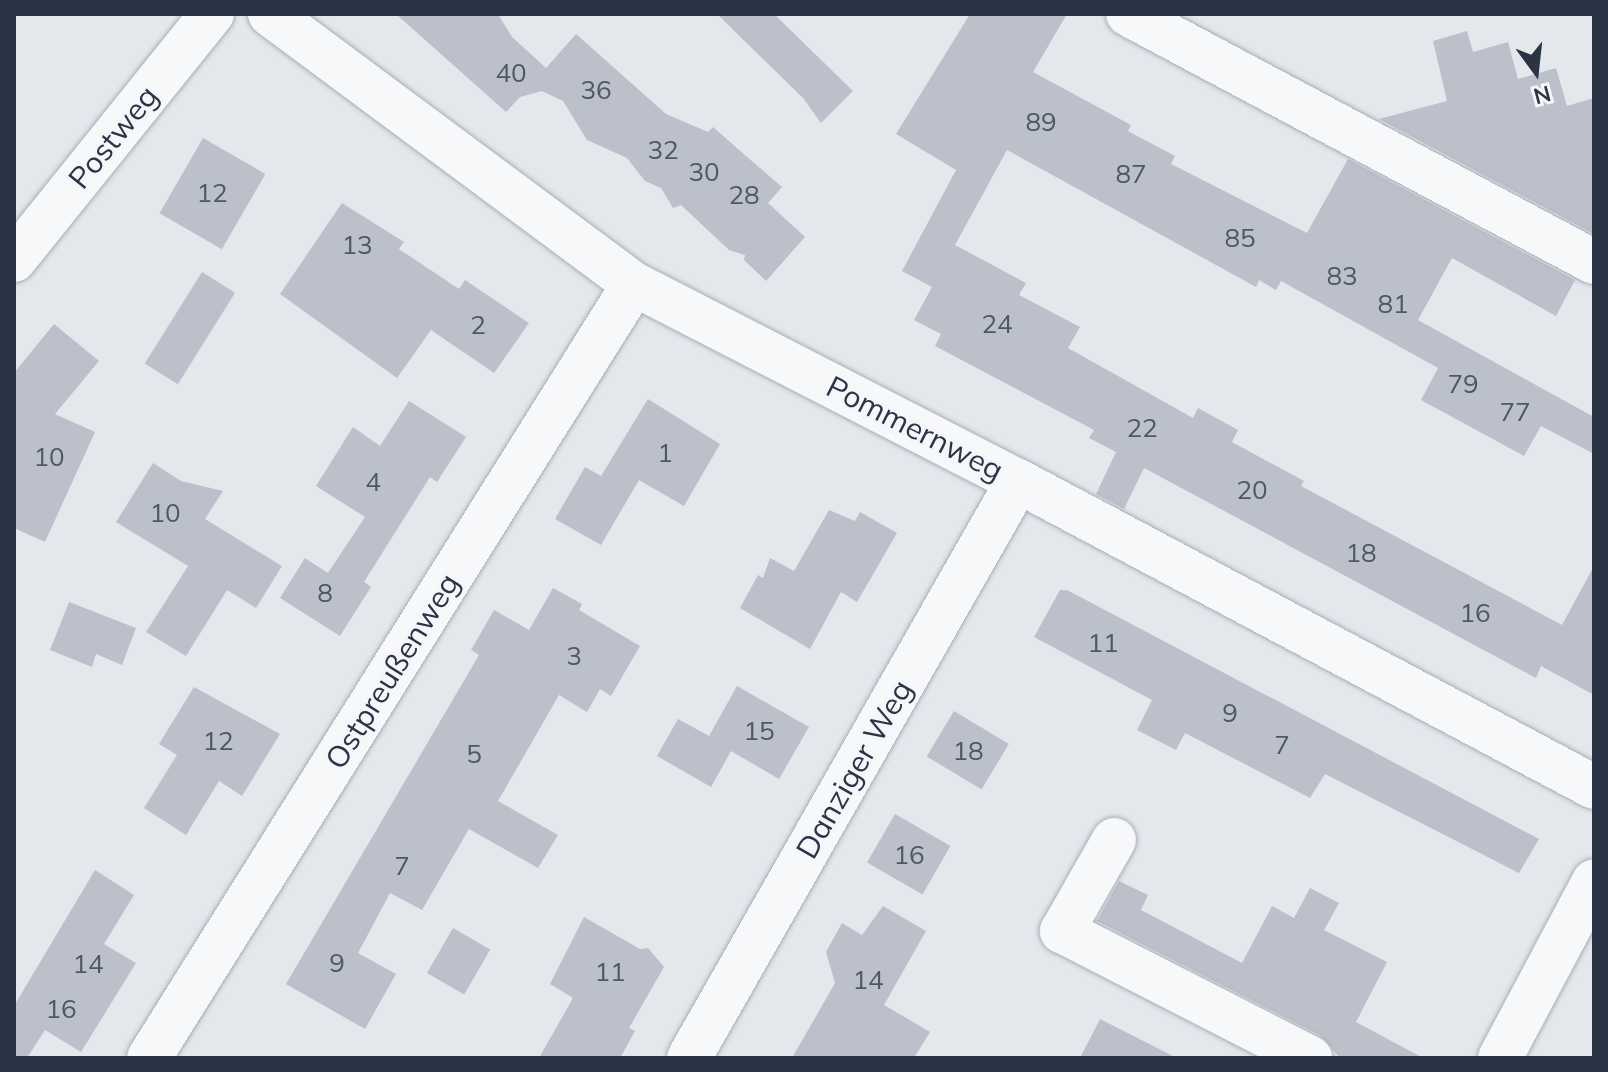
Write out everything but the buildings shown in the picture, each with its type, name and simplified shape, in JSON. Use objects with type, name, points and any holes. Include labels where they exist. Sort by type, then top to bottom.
[{"type":"street","name":"Postweg","points":[[14,260],[212,14]]},
{"type":"street","name":"Pommernweg","points":[[270,14],[634,284],[1018,481],[1594,787]]},
{"type":"street","points":[[1128,14],[1594,262]]},
{"type":"street","name":"Ostpreußenweg","points":[[149,1058],[634,284]]},
{"type":"street","name":"Danziger Weg","points":[[689,1058],[1018,481]]},
{"type":"street","points":[[1114,840],[1062,931],[1310,1058]]},
{"type":"street","points":[[1500,1058],[1594,881]]}]
